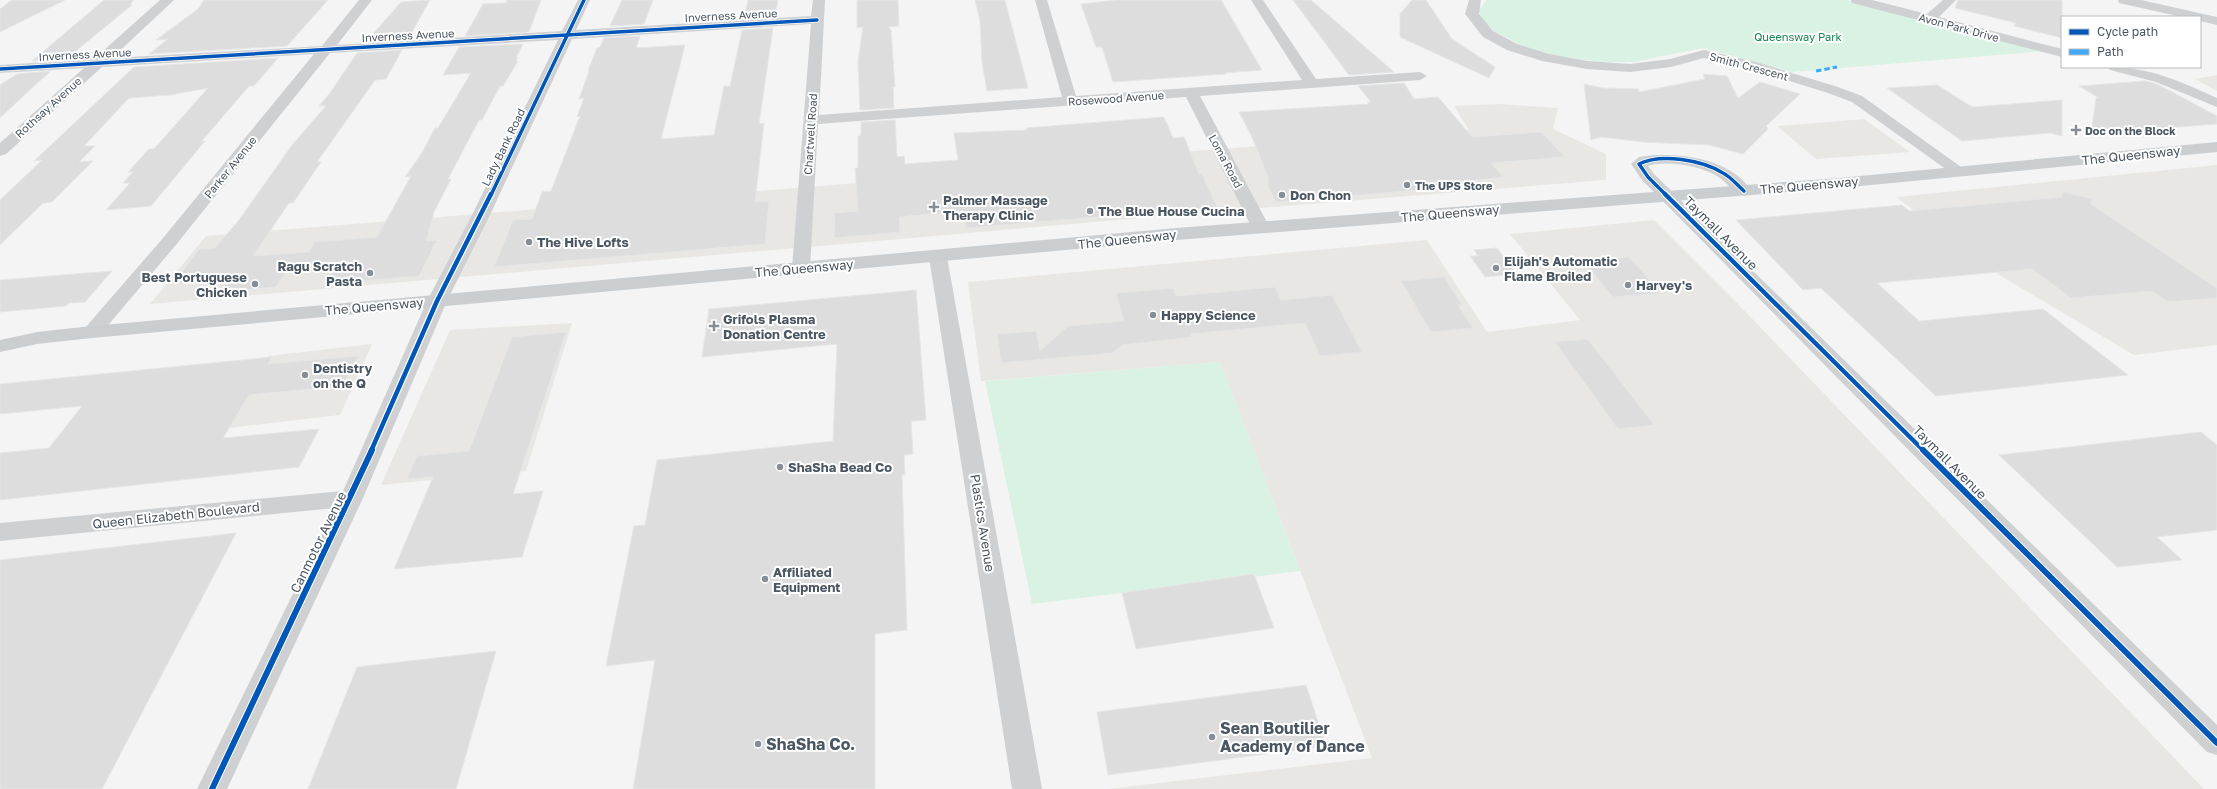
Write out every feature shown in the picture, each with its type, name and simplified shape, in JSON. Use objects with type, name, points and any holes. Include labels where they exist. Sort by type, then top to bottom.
[{"type":"main road","name":"The Queensway","points":[[0,346],[37,338],[92,332],[938,257],[1176,234],[1744,191],[2217,147]]},
{"type":"main road","name":"The Queensway","points":[[0,338],[37,338]]},
{"type":"street","name":"Rothsay Avenue","points":[[0,151],[168,0]]},
{"type":"street","name":"Parker Avenue","points":[[92,332],[169,242],[327,50],[366,0]]},
{"type":"street","name":"Lady Bank Road","points":[[437,301],[480,217],[584,0]]},
{"type":"street","name":"Chartwell Road","points":[[801,268],[819,0]]},
{"type":"street","points":[[1041,0],[1070,101]]},
{"type":"street","points":[[1257,0],[1312,84]]},
{"type":"street","name":"Smith Crescent","points":[[1475,0],[1472,14],[1488,34],[1512,47],[1547,58],[1587,65],[1630,68],[1664,64],[1704,54],[1750,65],[1832,90],[1857,99],[1960,172]]},
{"type":"street","name":"Avon Park Drive","points":[[1857,0],[2061,53]]},
{"type":"street","points":[[1930,19],[1950,0]]},
{"type":"street","points":[[2124,0],[2195,16]]},
{"type":"street","points":[[2201,17],[2217,21]]},
{"type":"street","name":"Inverness Avenue","points":[[0,69],[817,20]]},
{"type":"street","points":[[2119,68],[2161,79],[2217,103]]},
{"type":"street","name":"Rosewood Avenue","points":[[811,120],[1420,76]]},
{"type":"street","name":"Loma Road","points":[[1191,93],[1221,154],[1261,228]]},
{"type":"street","name":"Taymall Avenue","points":[[1744,191],[1721,171],[1706,164],[1659,160],[1640,163],[1639,166],[2217,743]]},
{"type":"street","name":"Plastics Avenue","points":[[938,257],[1027,789]]},
{"type":"street","name":"Canmotor Avenue","points":[[212,789],[352,498],[437,301]]},
{"type":"street","name":"Queen Elizabeth Boulevard","points":[[0,532],[352,498]]},
{"type":"shaded area","points":[[2217,75],[2217,91],[2195,79]]},
{"type":"shaded area","points":[[1499,104],[1558,108],[1553,129],[1606,154],[1606,180],[1222,211],[150,304],[206,236],[945,176],[946,170],[1469,130],[1454,106]]},
{"type":"shaded area","points":[[1864,119],[1910,152],[1816,159],[1777,126]]},
{"type":"shaded area","points":[[2217,165],[2217,345],[2134,355],[2001,276],[1896,197]]},
{"type":"shaded area","points":[[1654,220],[1737,303],[2204,789],[1108,789],[1372,758],[1220,362],[981,381],[968,282],[1427,240],[1487,332],[1580,320],[1510,234]]},
{"type":"shaded area","points":[[572,323],[526,471],[381,485],[450,330]]},
{"type":"shaded area","points":[[372,344],[340,415],[228,428],[268,356]]},
{"type":"green space","name":"Queensway Park","points":[[1486,0],[1846,0],[2045,51],[1792,72],[1703,48],[1633,62],[1601,62],[1561,57],[1527,48],[1494,31],[1481,17],[1479,11]]},
{"type":"green space","points":[[1220,362],[1300,571],[1032,604],[985,381]]},
{"type":"building","points":[[12,0],[65,0],[0,32],[0,9]]},
{"type":"building","points":[[104,0],[134,0],[130,4],[132,5],[66,59],[32,61]]},
{"type":"building","points":[[204,0],[328,0],[287,46],[149,54],[168,39],[156,40],[198,9]]},
{"type":"building","points":[[430,0],[408,39],[366,42],[401,2]]},
{"type":"building","points":[[507,0],[541,0],[529,32],[465,36],[483,4],[506,3]]},
{"type":"building","points":[[622,0],[653,0],[644,24],[610,26]]},
{"type":"building","points":[[748,0],[778,0],[775,17],[744,18]]},
{"type":"building","points":[[857,0],[898,0],[899,26],[888,27],[891,30],[895,87],[893,87],[894,108],[860,110],[858,61],[863,27],[857,28]]},
{"type":"building","points":[[975,0],[1005,0],[1028,88],[987,91],[982,62],[980,21]]},
{"type":"building","points":[[1117,0],[1221,0],[1262,70],[1113,82],[1102,47],[1096,47],[1081,4]]},
{"type":"building","points":[[1293,0],[1311,0],[1394,72],[1349,75]]},
{"type":"building","points":[[1412,0],[1426,0],[1452,39],[1495,67],[1489,78],[1400,37],[1400,14]]},
{"type":"building","points":[[1958,0],[2062,0],[2061,38],[2014,26],[2016,23],[1955,8]]},
{"type":"building","points":[[773,28],[759,124],[764,123],[755,202],[769,201],[765,244],[494,267],[513,220],[532,219],[542,192],[551,191],[580,116],[577,117],[584,98],[579,99],[588,71],[597,48],[600,47],[604,38],[640,36],[636,48],[685,45],[661,139],[714,135],[724,86],[730,86],[742,30]]},
{"type":"building","points":[[523,44],[516,58],[518,57],[516,61],[518,61],[503,86],[500,86],[482,120],[479,120],[448,179],[451,179],[434,212],[426,241],[437,240],[419,276],[325,284],[334,269],[285,273],[276,287],[220,292],[230,279],[173,284],[199,249],[215,248],[239,220],[292,145],[326,106],[319,106],[330,93],[357,53],[402,50],[386,79],[375,80],[317,162],[321,162],[293,203],[289,203],[253,256],[309,252],[315,242],[377,237],[411,176],[405,177],[422,153],[435,128],[438,128],[471,73],[443,75],[459,47]]},
{"type":"building","points":[[278,58],[254,86],[249,86],[201,142],[205,141],[151,206],[106,210],[130,183],[123,183],[133,172],[128,172],[149,149],[154,149],[208,88],[170,95],[129,98],[84,146],[95,146],[79,162],[93,161],[52,202],[43,203],[0,245],[0,200],[42,160],[34,161],[134,67]]},
{"type":"building","points":[[51,71],[0,118],[0,85],[17,74]]},
{"type":"building","points":[[1703,74],[1727,76],[1738,98],[1760,82],[1800,94],[1766,126],[1768,129],[1743,154],[1709,145],[1643,142],[1601,137],[1591,140],[1584,84],[1603,88],[1638,89],[1639,92],[1705,79]]},
{"type":"building","points":[[2145,81],[2157,84],[2217,116],[2217,124],[2091,134],[2096,98],[2099,98],[2079,86]]},
{"type":"building","points":[[1404,83],[1414,99],[1438,97],[1472,137],[1541,132],[1565,157],[1491,163],[1503,177],[1460,182],[1464,186],[1276,202],[1268,186],[1268,177],[1252,137],[1239,112],[1369,104],[1367,102],[1371,102],[1358,86]]},
{"type":"building","points":[[1937,85],[1972,107],[2062,100],[2062,136],[2050,133],[1962,141],[1887,88]]},
{"type":"building","points":[[1164,117],[1173,138],[1184,137],[1199,174],[1202,174],[1217,207],[966,228],[964,211],[899,217],[900,232],[834,238],[835,213],[858,211],[855,168],[858,168],[858,136],[861,136],[861,122],[895,120],[897,157],[904,156],[905,164],[958,160],[954,133],[1027,130],[1026,128]]},
{"type":"building","points":[[2063,192],[2092,199],[2091,204],[2217,288],[2217,298],[2168,302],[2152,291],[2071,298],[2032,269],[1877,283],[1919,321],[2043,309],[2128,375],[1936,396],[1821,288],[1803,290],[1736,220],[1902,205],[1909,211],[2062,197]]},
{"type":"building","name":"Elijah's Automatic Flame Broiled","points":[[1497,248],[1517,274],[1485,277],[1470,256],[1478,256],[1474,250]]},
{"type":"building","name":"Harvey's","points":[[1629,257],[1660,293],[1613,297],[1584,262]]},
{"type":"building","points":[[112,271],[85,302],[69,303],[66,306],[0,312],[0,280]]},
{"type":"building","points":[[1444,277],[1462,305],[1458,305],[1473,328],[1431,332],[1401,281]]},
{"type":"building","points":[[1275,287],[1281,300],[1332,295],[1362,352],[1320,356],[1305,323],[1191,334],[1192,337],[1122,345],[1113,353],[1001,363],[997,334],[1036,331],[1040,351],[1068,326],[1124,321],[1116,293],[1173,288],[1176,296]]},
{"type":"building","points":[[916,290],[926,420],[911,421],[913,454],[904,455],[905,475],[902,475],[907,630],[875,634],[875,789],[633,789],[655,660],[606,666],[634,526],[645,525],[657,460],[833,441],[837,344],[702,357],[709,309]]},
{"type":"building","points":[[566,332],[513,494],[543,491],[522,557],[394,569],[433,477],[407,479],[417,456],[469,451],[512,337]]},
{"type":"building","points":[[1587,339],[1654,425],[1618,429],[1555,342]]},
{"type":"building","points":[[358,356],[342,386],[249,395],[223,438],[319,429],[299,467],[0,500],[0,453],[49,448],[82,406],[0,414],[0,384],[272,357],[268,364]]},
{"type":"building","points":[[2201,432],[2217,445],[2217,530],[2157,537],[2182,560],[2117,567],[1999,455]]},
{"type":"building","points":[[236,533],[102,789],[0,789],[0,560]]},
{"type":"building","points":[[1254,574],[1274,628],[1136,649],[1122,593]]},
{"type":"building","points":[[496,651],[456,789],[308,789],[357,667]]},
{"type":"building","name":"Sean Boutilier Academy of Dance","points":[[1306,685],[1326,746],[1108,775],[1097,712]]},
{"type":"marked path","points":[[1816,71],[1837,67]]},
{"type":"cycle path","points":[[212,789],[351,498],[437,301],[480,217],[584,0]]},
{"type":"cycle path","points":[[0,69],[817,20]]},
{"type":"cycle path","points":[[1744,191],[1723,173],[1713,168],[1692,162],[1654,159],[1639,164],[1648,177],[2217,743]]},
{"type":"place","name":"Doc on the Block","points":[[2076,130]]},
{"type":"place","name":"The UPS Store","points":[[1407,185]]},
{"type":"place","name":"Don Chon","points":[[1282,195]]},
{"type":"place","name":"Palmer Massage Therapy Clinic","points":[[934,207]]},
{"type":"place","name":"The Blue House Cucina","points":[[1090,211]]},
{"type":"place","name":"The Hive Lofts","points":[[529,242]]},
{"type":"place","name":"Elijah's Automatic Flame Broiled","points":[[1496,268]]},
{"type":"place","name":"Ragu Scratch Pasta","points":[[370,273]]},
{"type":"place","name":"Best Portuguese Chicken","points":[[255,284]]},
{"type":"place","name":"Harvey's","points":[[1628,285]]},
{"type":"place","name":"Happy Science","points":[[1153,315]]},
{"type":"place","name":"Grifols Plasma Donation Centre","points":[[714,326]]},
{"type":"place","name":"Dentistry on the Q","points":[[305,375]]},
{"type":"place","name":"ShaSha Bead Co","points":[[780,467]]},
{"type":"place","name":"Affiliated Equipment","points":[[765,579]]},
{"type":"place","name":"Sean Boutilier Academy of Dance","points":[[1212,737]]},
{"type":"place","name":"ShaSha Co.","points":[[758,744]]}]
